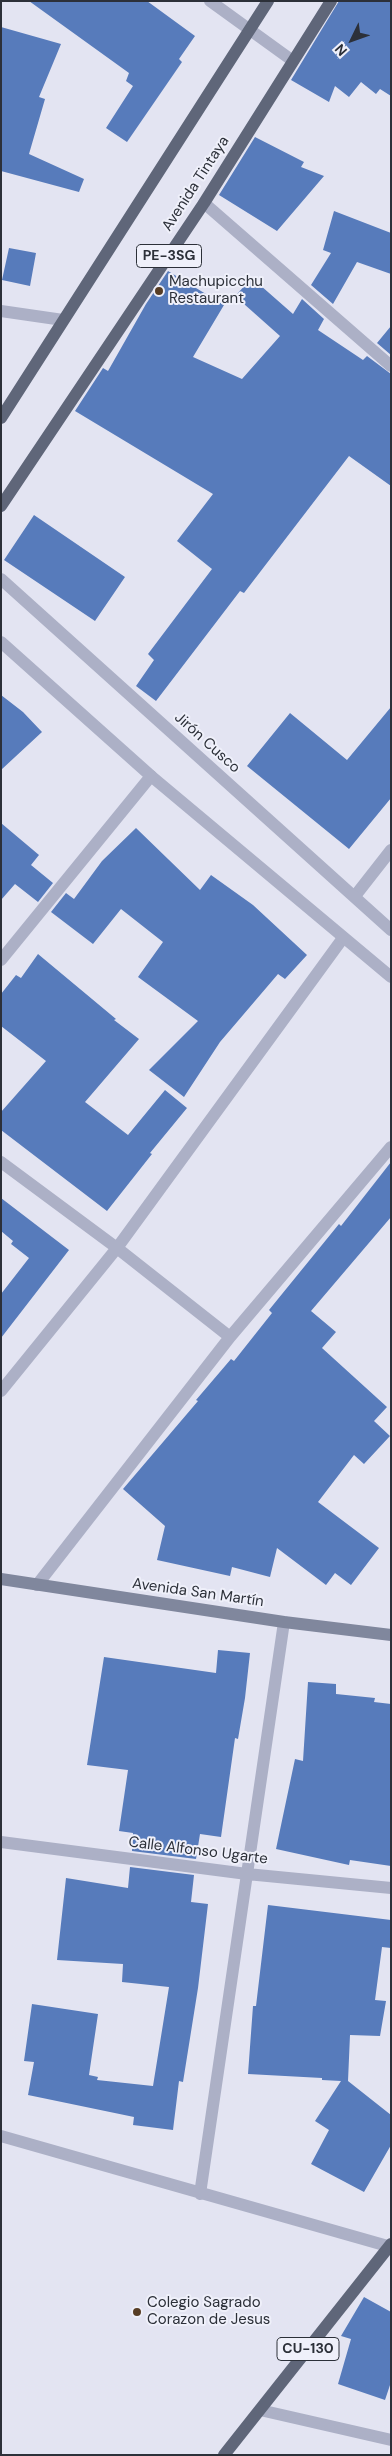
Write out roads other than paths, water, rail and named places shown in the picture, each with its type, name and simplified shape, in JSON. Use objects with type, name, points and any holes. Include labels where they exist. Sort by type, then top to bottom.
[{"type":"main road","name":"PE-3SG","points":[[1,418],[268,1]]},
{"type":"main road","name":"Avenida Tintaya","points":[[1,506],[204,203],[331,1]]},
{"type":"main road","name":"Avenida San Martín","points":[[1,1579],[284,1622],[388,1631]]},
{"type":"main road","name":"CU-130","points":[[224,2455],[390,2246]]},
{"type":"street","points":[[210,1],[249,32],[293,61]]},
{"type":"street","points":[[204,203],[391,366]]},
{"type":"street","points":[[1,311],[63,320]]},
{"type":"street","name":"Jirón Cusco","points":[[1,579],[391,930]]},
{"type":"street","points":[[1,642],[151,776],[343,938],[391,976]]},
{"type":"street","points":[[1,960],[151,776]]},
{"type":"street","points":[[355,896],[391,850]]},
{"type":"street","points":[[1,1391],[117,1248],[343,938]]},
{"type":"street","points":[[37,1585],[230,1337],[391,1147]]},
{"type":"street","points":[[1,1162],[117,1248],[230,1337]]},
{"type":"street","points":[[200,2194],[284,1622]]},
{"type":"street","name":"Calle Alfonso Ugarte","points":[[1,1842],[247,1874],[391,1888]]},
{"type":"street","points":[[1,2136],[200,2194],[390,2246]]},
{"type":"street","points":[[260,2410],[391,2440]]},
{"type":"place","name":"Machupicchu Restaurant","points":[[159,291]]},
{"type":"place","name":"Colegio Sagrado Corazon de Jesus","points":[[137,2312]]}]
